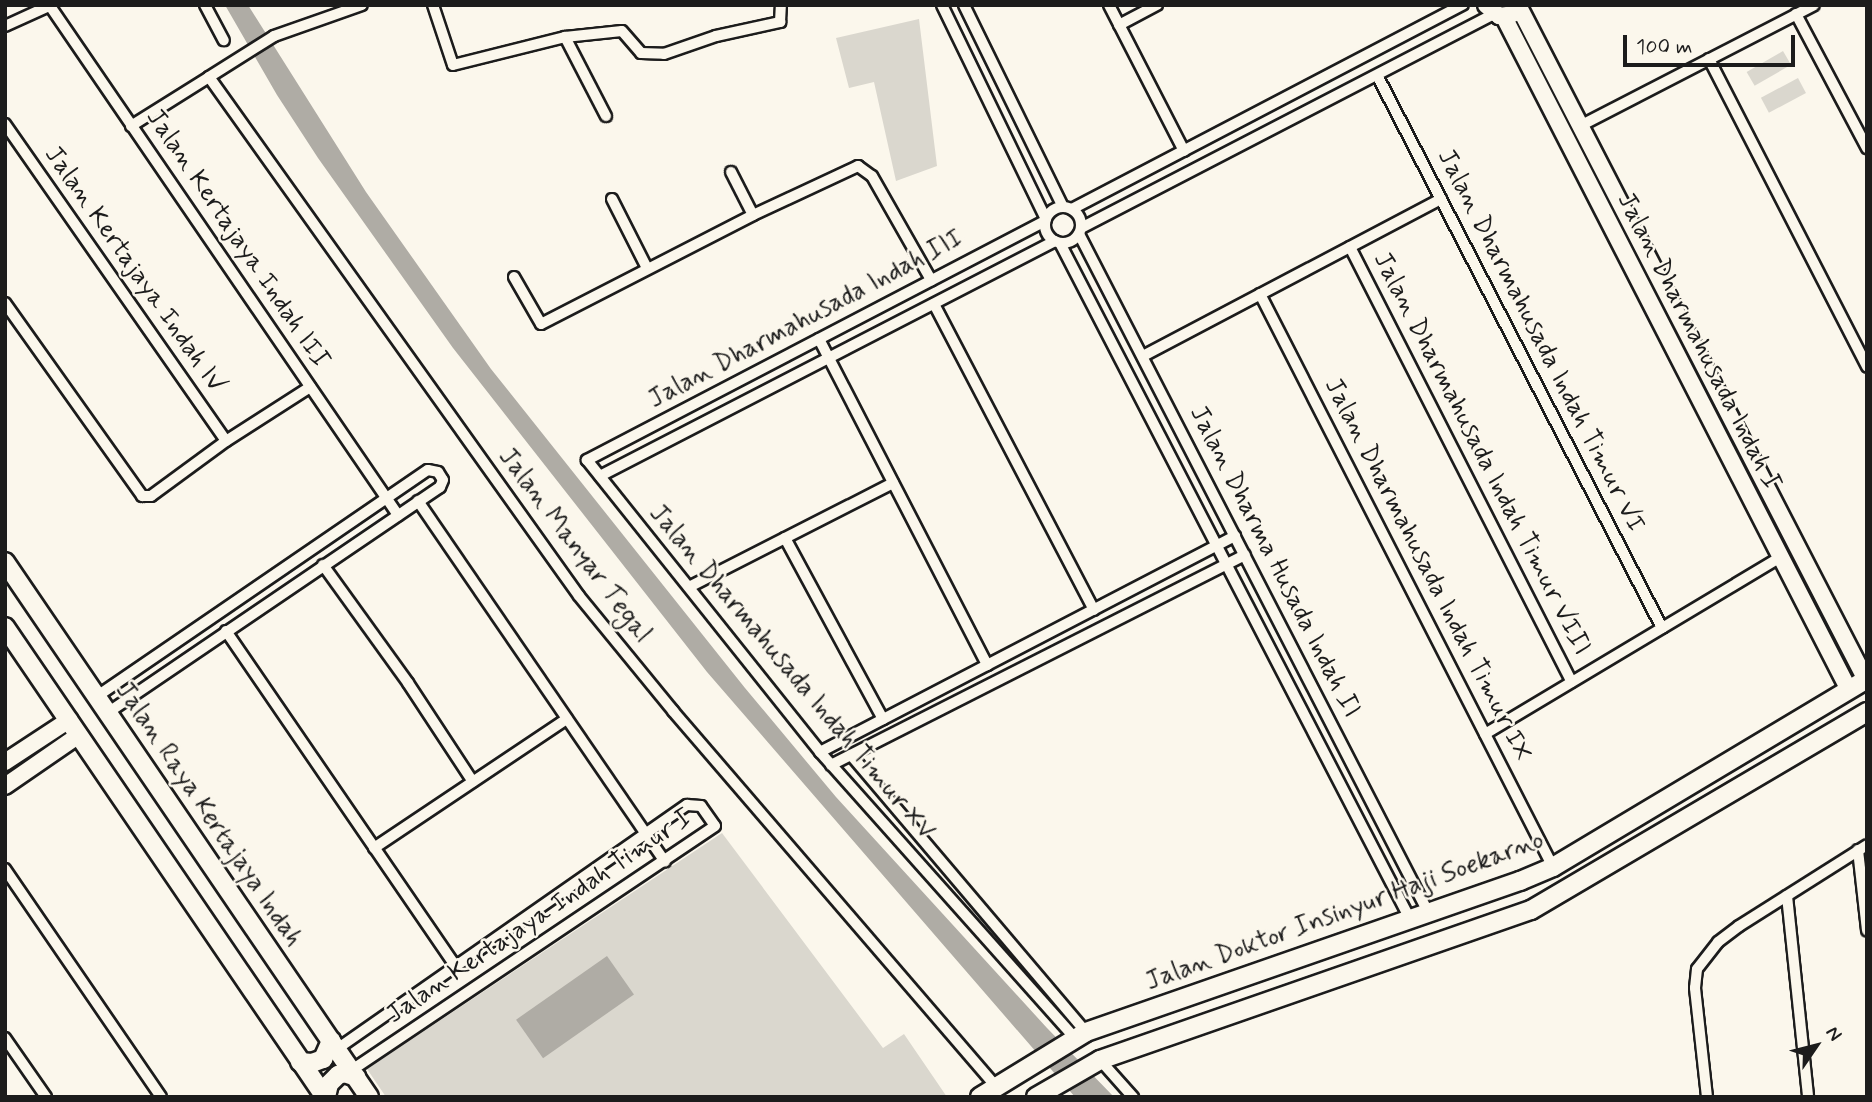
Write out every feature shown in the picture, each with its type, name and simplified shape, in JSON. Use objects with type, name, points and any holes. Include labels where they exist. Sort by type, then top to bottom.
[{"type":"main road","points":[[1495,12],[1521,7]]},
{"type":"main road","name":"Jalan Dharmahusada Indah I","points":[[1521,7],[1866,680]]},
{"type":"main road","name":"Jalan Dharmahusada Indah I","points":[[1495,12],[1684,367],[1849,690]]},
{"type":"main road","points":[[1684,367],[1700,358]]},
{"type":"main road","name":"Jalan Raya Kertajaya Indah","points":[[5,562],[369,1097]]},
{"type":"main road","points":[[5,626],[326,1097]]},
{"type":"main road","name":"Jalan Doktor Insinyur Haji Soekarno","points":[[980,1097],[1076,1037],[1553,867],[1866,680]]},
{"type":"main road","points":[[1049,1092],[1093,1063],[1531,910],[1867,712]]},
{"type":"main road","points":[[5,762],[69,720]]},
{"type":"main road","points":[[5,786],[79,735]]},
{"type":"main road","points":[[30,745],[42,761]]},
{"type":"main road","points":[[1703,778],[1702,785],[1709,797],[1725,797]]},
{"type":"main road","points":[[300,1062],[312,1063],[323,1059],[334,1045]]},
{"type":"main road","points":[[326,1097],[329,1083],[338,1075],[354,1074]]},
{"type":"street","points":[[5,26],[50,5]]},
{"type":"street","name":"Jalan Kertajaya Indah III","points":[[50,5],[398,515]]},
{"type":"street","points":[[205,5],[224,40]]},
{"type":"street","points":[[131,126],[274,36],[362,5]]},
{"type":"street","points":[[433,5],[453,65],[565,37],[622,31],[639,51],[658,55],[716,36],[780,22],[781,5]]},
{"type":"street","points":[[942,5],[1046,220],[1047,233],[1058,242],[1067,243],[1080,231],[1495,12]]},
{"type":"street","points":[[964,5],[1067,208],[1079,217],[1080,231]]},
{"type":"street","points":[[1109,5],[1184,151]]},
{"type":"street","points":[[1119,25],[1157,5]]},
{"type":"street","points":[[1046,220],[1055,209],[1067,208],[1184,151],[1463,5]]},
{"type":"street","points":[[1580,126],[1814,5]]},
{"type":"street","points":[[1796,14],[1867,148]]},
{"type":"street","points":[[565,37],[606,116]]},
{"type":"street","points":[[1709,59],[1867,367]]},
{"type":"street","name":"Jalan Dharmahusada Indah Timur VI","points":[[1377,75],[1662,628]]},
{"type":"street","name":"Jalan Manyar Tegal","points":[[209,77],[579,596],[996,1086]]},
{"type":"street","name":"Jalan Kertajaya Indah IV","points":[[5,124],[226,441]]},
{"type":"street","points":[[514,277],[541,324],[753,215],[849,169],[862,167],[872,176],[931,280]]},
{"type":"street","points":[[731,172],[753,215]]},
{"type":"street","points":[[612,200],[647,268]]},
{"type":"street","points":[[1143,356],[1441,200]]},
{"type":"street","name":"Jalan Dharmahusada Indah III","points":[[587,460],[1046,220]]},
{"type":"street","name":"Jalan Dharma Husada Indah II","points":[[1080,231],[1428,912]]},
{"type":"street","name":"Jalan Dharmahusada Indah III","points":[[600,476],[1058,242]]},
{"type":"street","name":"Jalan Dharma Husada Indah II","points":[[1058,242],[1410,919]]},
{"type":"street","name":"Jalan Dharmahusada Indah Timur VIII","points":[[1350,247],[1572,682]]},
{"type":"street","name":"Jalan Dharmahusada Indah Timur IX","points":[[1260,295],[1553,867]]},
{"type":"street","points":[[5,303],[142,496],[150,496],[226,441],[310,387]]},
{"type":"street","points":[[934,304],[1094,610]]},
{"type":"street","points":[[819,339],[988,666]]},
{"type":"street","name":"Jalan Dharmahusada Indah Timur XV","points":[[587,460],[831,765],[1076,1037]]},
{"type":"street","points":[[96,697],[428,470],[435,469],[443,480],[442,484],[398,515],[107,713]]},
{"type":"street","points":[[689,587],[893,482]]},
{"type":"street","points":[[418,501],[664,862]]},
{"type":"street","points":[[820,752],[1235,536]]},
{"type":"street","points":[[785,538],[883,719]]},
{"type":"street","points":[[831,765],[1245,555]]},
{"type":"street","points":[[1485,734],[1781,557]]},
{"type":"street","points":[[323,565],[408,683],[473,782]]},
{"type":"street","points":[[226,631],[455,965]]},
{"type":"street","points":[[374,848],[567,719]]},
{"type":"street","name":"Jalan Dharmahusada Indah Timur XV","points":[[851,755],[1076,1037]]},
{"type":"street","name":"Jalan Kertajaya Indah Timur I","points":[[334,1045],[694,803],[701,806],[715,827],[354,1074]]},
{"type":"street","points":[[1707,1097],[1695,988],[1697,969],[1718,942],[1863,847],[1867,930]]},
{"type":"street","points":[[5,869],[161,1097]]},
{"type":"street","points":[[1785,897],[1808,1097]]},
{"type":"street","points":[[5,1038],[46,1097]]},
{"type":"street","points":[[1093,1063],[1133,1097]]},
{"type":"shaded area","points":[[225,5],[248,5],[366,192],[491,369],[745,688],[836,797],[1047,1028],[1114,1097],[1075,1097],[707,672],[453,348],[318,158],[277,95]]},
{"type":"shaded area","points":[[919,19],[937,166],[896,181],[874,82],[849,88],[836,38]]},
{"type":"shaded area","points":[[1783,51],[1791,65],[1755,86],[1747,72]]},
{"type":"shaded area","points":[[1798,78],[1806,93],[1769,113],[1761,98]]},
{"type":"shaded area","points":[[722,833],[883,1048],[904,1034],[947,1097],[386,1097],[367,1069]]},
{"type":"shaded area","points":[[607,956],[634,995],[543,1058],[516,1020]]}]
